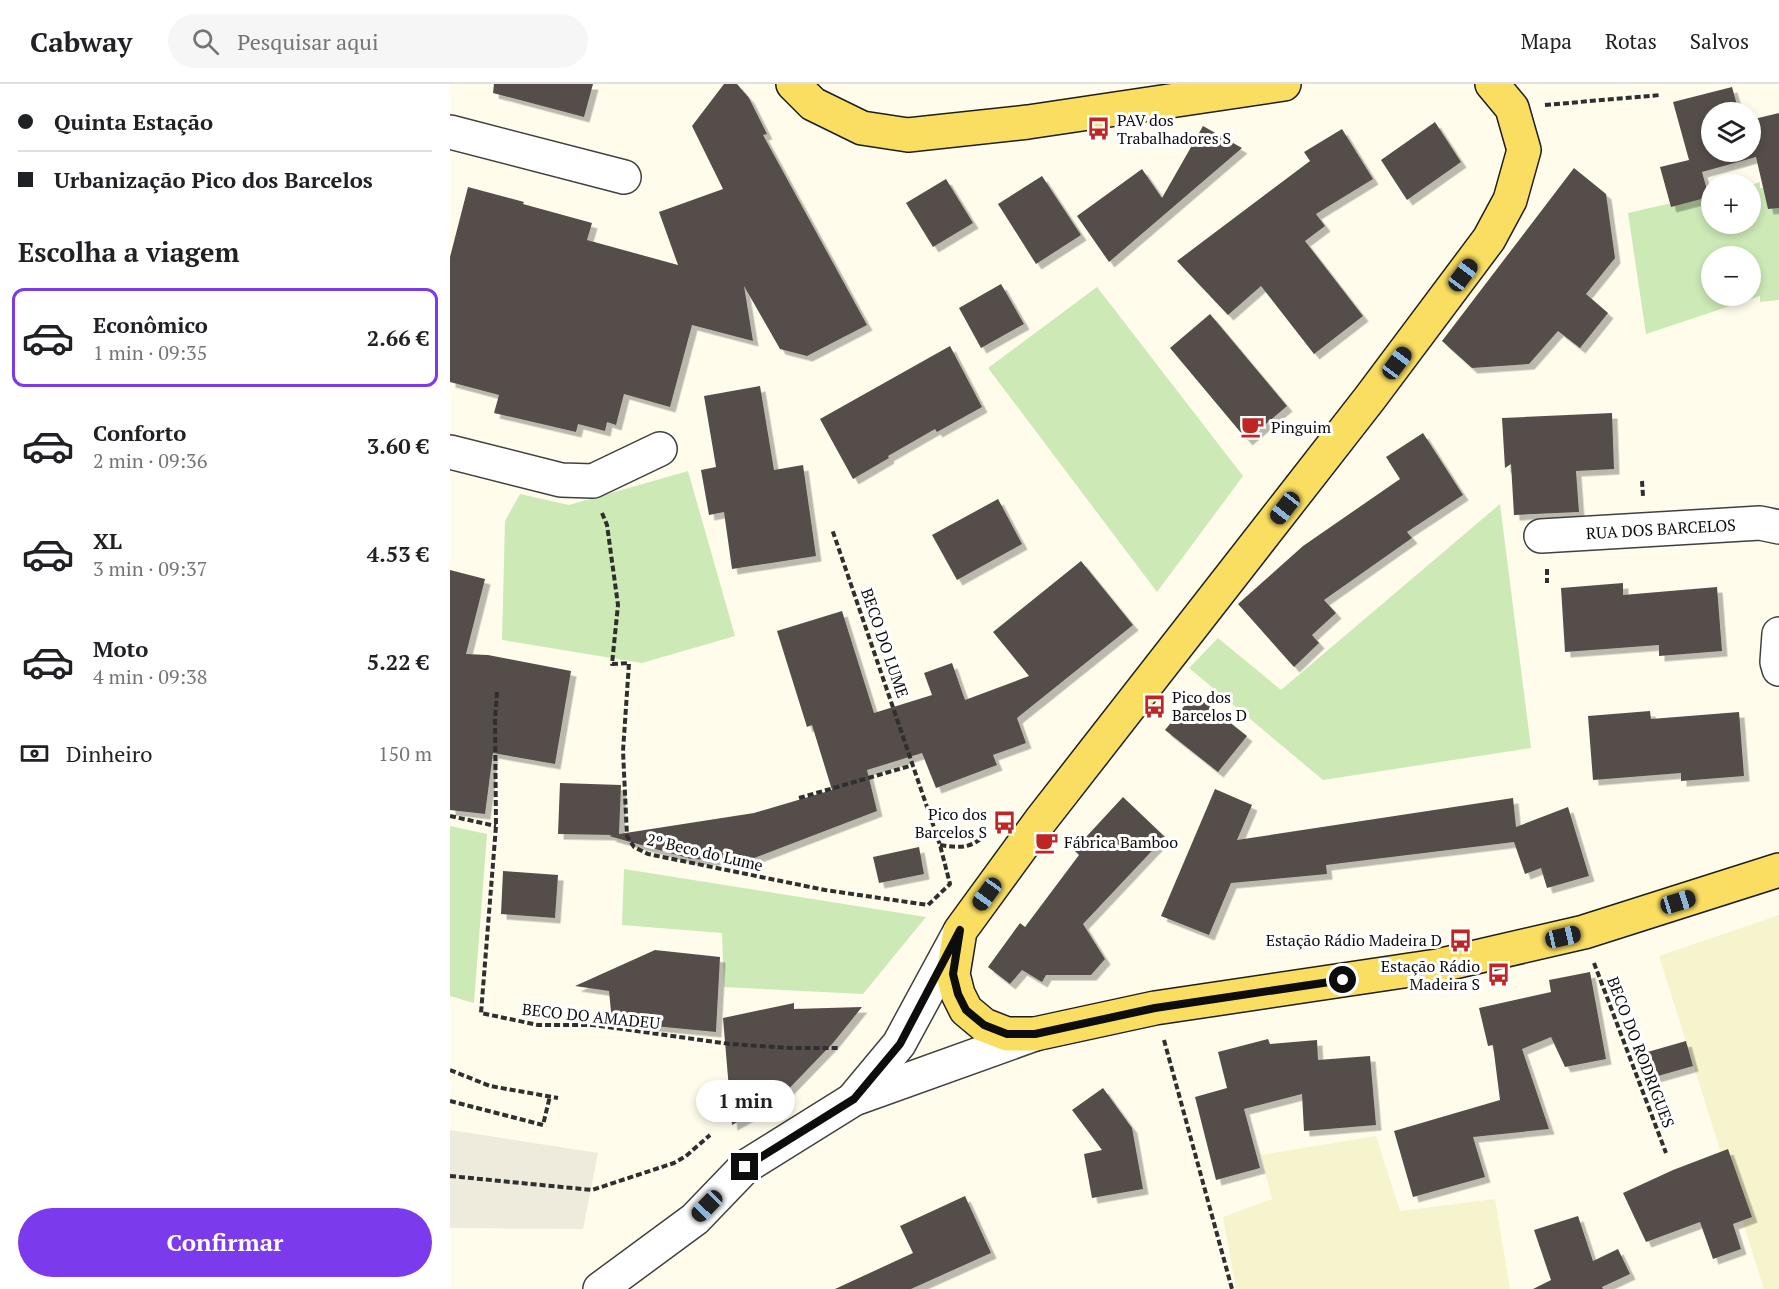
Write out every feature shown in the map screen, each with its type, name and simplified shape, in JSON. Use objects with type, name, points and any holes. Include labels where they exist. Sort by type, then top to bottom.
[{"type":"main road","points":[[793,84],[813,104],[862,128],[908,135],[1028,122],[1284,84]]},
{"type":"main road","points":[[1492,84],[1512,108],[1524,150],[1510,200],[1489,239],[1370,398],[1041,820],[960,930],[953,974],[958,994],[966,1010],[984,1025],[1007,1034],[1035,1034],[1155,1008],[1437,966],[1584,932],[1779,870]]},
{"type":"street","points":[[450,132],[624,177]]},
{"type":"street","points":[[450,452],[561,480],[593,482],[660,449]]},
{"type":"street","name":"RUA DOS BARCELOS","points":[[1541,536],[1760,523],[1779,526]]},
{"type":"street","points":[[1779,634],[1777,662],[1779,669]]},
{"type":"street","points":[[854,1099],[900,1044],[960,930]]},
{"type":"street","points":[[600,1289],[694,1219],[745,1167],[854,1099],[1035,1034]]},
{"type":"path","points":[[1538,106],[1660,95]]},
{"type":"path","name":"2º Beco do Lume","points":[[599,506],[607,525],[618,605],[612,664],[629,663],[623,751],[627,836],[634,847],[648,854],[802,885],[928,905],[950,884],[940,845]]},
{"type":"path","name":"BECO DO LUME","points":[[832,529],[940,845]]},
{"type":"path","name":"BECO DO AMADEU","points":[[497,692],[496,826],[481,1013],[538,1025],[593,1025],[730,1044],[790,1048],[840,1048]]},
{"type":"path","points":[[799,798],[913,765]]},
{"type":"path","points":[[450,816],[496,826]]},
{"type":"path","points":[[940,845],[962,849],[982,838],[990,830]]},
{"type":"path","name":"BECO DO RODRIGUES","points":[[1593,960],[1666,1153]]},
{"type":"path","points":[[1162,1034],[1232,1289]]},
{"type":"path","points":[[450,1070],[490,1086],[558,1098]]},
{"type":"path","points":[[450,1101],[543,1125],[550,1096]]},
{"type":"path","points":[[450,1176],[592,1190],[674,1163],[686,1156],[710,1135]]},
{"type":"green space","points":[[1761,188],[1779,188],[1779,300],[1761,302],[1761,246],[1701,246],[1701,306],[1730,306],[1646,334],[1628,213],[1701,196],[1701,234],[1761,234]]},
{"type":"green space","points":[[1097,287],[1243,476],[1157,592],[988,368]]},
{"type":"green space","points":[[688,471],[735,636],[642,663],[502,640],[505,521],[520,494],[569,505]]},
{"type":"green space","points":[[1500,504],[1531,748],[1323,780],[1189,668],[1218,638],[1281,690]]},
{"type":"green space","points":[[450,826],[487,834],[474,1003],[450,996]]},
{"type":"green space","points":[[624,869],[926,917],[863,994],[724,987],[722,933],[622,925]]},
{"type":"green space","points":[[1779,915],[1779,1289],[1764,1289],[1659,956]]},
{"type":"green space","points":[[1376,1136],[1400,1211],[1495,1199],[1510,1289],[1236,1289],[1223,1217],[1272,1199],[1261,1155]]},
{"type":"shaded area","points":[[450,1130],[598,1153],[583,1229],[450,1228]]},
{"type":"building","points":[[494,84],[593,84],[584,117],[493,93]]},
{"type":"building","points":[[724,84],[737,84],[749,98],[767,134],[763,135],[867,325],[807,356],[780,349],[744,286],[753,341],[692,325],[670,407],[624,394],[616,425],[607,422],[605,431],[578,424],[576,432],[494,413],[499,395],[450,382],[450,257],[468,187],[592,223],[587,240],[678,265],[659,212],[723,189],[692,126]]},
{"type":"building","points":[[1732,87],[1736,102],[1701,102],[1701,162],[1738,162],[1702,172],[1701,199],[1671,207],[1660,167],[1689,160],[1673,102]]},
{"type":"building","points":[[1779,113],[1779,208],[1768,209],[1757,162],[1761,162],[1761,117]]},
{"type":"building","points":[[1435,122],[1461,162],[1407,200],[1381,160]]},
{"type":"building","points":[[1203,126],[1242,148],[1109,262],[1077,216],[1142,169],[1162,198]]},
{"type":"building","points":[[1342,129],[1373,179],[1316,214],[1325,226],[1305,241],[1363,316],[1314,354],[1261,286],[1228,315],[1177,261],[1310,161],[1304,152]]},
{"type":"building","points":[[1574,168],[1606,194],[1615,258],[1586,294],[1608,313],[1580,348],[1558,331],[1529,364],[1472,368],[1442,341]]},
{"type":"building","points":[[1042,176],[1081,235],[1036,264],[998,204]]},
{"type":"building","points":[[946,179],[973,223],[933,247],[906,203]]},
{"type":"building","points":[[1001,284],[1024,324],[981,348],[959,308]]},
{"type":"building","points":[[1210,314],[1287,406],[1247,440],[1170,348]]},
{"type":"building","points":[[950,346],[982,407],[937,432],[935,429],[853,479],[820,419]]},
{"type":"building","points":[[760,386],[774,470],[803,465],[816,556],[732,569],[724,512],[709,515],[701,470],[716,467],[704,396]]},
{"type":"building","points":[[1612,413],[1614,469],[1576,471],[1579,512],[1514,515],[1511,464],[1505,468],[1502,418]]},
{"type":"building","points":[[1423,433],[1463,495],[1407,532],[1412,538],[1324,600],[1336,613],[1312,635],[1319,643],[1294,667],[1238,604],[1303,546],[1400,479],[1386,457]]},
{"type":"building","points":[[998,499],[1022,544],[957,580],[932,535]]},
{"type":"building","points":[[1081,561],[1133,625],[1017,718],[1026,743],[993,755],[997,765],[936,788],[922,753],[867,770],[877,811],[741,863],[738,854],[713,860],[691,859],[609,836],[612,835],[558,834],[560,783],[621,785],[619,834],[754,813],[832,790],[812,725],[807,727],[777,631],[842,611],[874,713],[932,695],[924,673],[952,663],[965,700],[1029,676],[993,632]]},
{"type":"building","points":[[450,570],[485,579],[466,654],[488,655],[571,671],[555,764],[493,753],[485,814],[450,810]]},
{"type":"building","points":[[1623,583],[1623,595],[1717,587],[1722,651],[1659,656],[1659,645],[1565,652],[1561,588]]},
{"type":"building","points":[[1194,694],[1247,736],[1218,772],[1165,730]]},
{"type":"building","points":[[1650,711],[1651,719],[1739,712],[1744,776],[1681,781],[1681,773],[1593,780],[1588,716]]},
{"type":"building","points":[[1215,789],[1252,805],[1237,840],[1513,798],[1516,827],[1568,807],[1589,876],[1547,888],[1541,868],[1525,874],[1514,842],[1326,865],[1327,874],[1231,883],[1209,935],[1161,916]]},
{"type":"building","points":[[1123,797],[1165,837],[1083,924],[1105,959],[1091,975],[1046,975],[1042,982],[1022,970],[1010,984],[988,967],[1020,923],[1025,927],[1079,855],[1074,850]]},
{"type":"building","points":[[919,847],[924,874],[879,883],[873,857]]},
{"type":"building","points":[[503,871],[558,875],[555,918],[501,914]]},
{"type":"building","points":[[655,950],[720,957],[716,1032],[612,1022],[609,991],[575,986]]},
{"type":"building","points":[[1590,972],[1606,1059],[1565,1067],[1551,1037],[1522,1049],[1549,1129],[1473,1137],[1485,1177],[1413,1197],[1394,1131],[1500,1100],[1493,1045],[1488,1046],[1479,1008],[1551,992],[1549,980]]},
{"type":"building","points":[[794,1003],[794,1009],[862,1007],[833,1043],[778,1100],[732,1125],[723,1018]]},
{"type":"building","points":[[1268,1039],[1270,1044],[1317,1040],[1318,1060],[1370,1056],[1376,1125],[1304,1131],[1302,1094],[1244,1109],[1260,1168],[1216,1180],[1195,1097],[1227,1088],[1218,1052]]},
{"type":"building","points":[[1686,1041],[1693,1066],[1644,1080],[1637,1055]]},
{"type":"building","points":[[1103,1088],[1132,1128],[1143,1189],[1092,1198],[1084,1154],[1102,1150],[1072,1110]]},
{"type":"building","points":[[1728,1149],[1752,1217],[1733,1224],[1741,1249],[1713,1259],[1700,1222],[1646,1242],[1623,1193],[1673,1170]]},
{"type":"building","points":[[965,1196],[991,1253],[911,1289],[835,1289],[913,1253],[900,1226]]},
{"type":"building","points":[[1578,1216],[1593,1261],[1618,1249],[1630,1274],[1602,1287],[1603,1289],[1533,1289],[1551,1280],[1534,1230]]},
{"type":"place","name":"PAV dos Trabalhadores S","points":[[1099,129]]},
{"type":"place","name":"Pinguim","points":[[1253,427]]},
{"type":"place","name":"Pico dos Barcelos D","points":[[1154,706]]},
{"type":"place","name":"Pico dos Barcelos S","points":[[1005,823]]},
{"type":"place","name":"Fábrica Bamboo","points":[[1046,842]]},
{"type":"place","name":"Estação Rádio Madeira D","points":[[1460,940]]},
{"type":"place","name":"Estação Rádio Madeira S","points":[[1498,975]]},
{"type":"route","points":[[745,1167],[854,1099],[900,1044],[960,930],[953,974],[958,994],[966,1010],[984,1025],[1007,1034],[1035,1034],[1155,1008],[1343,980]]}]
